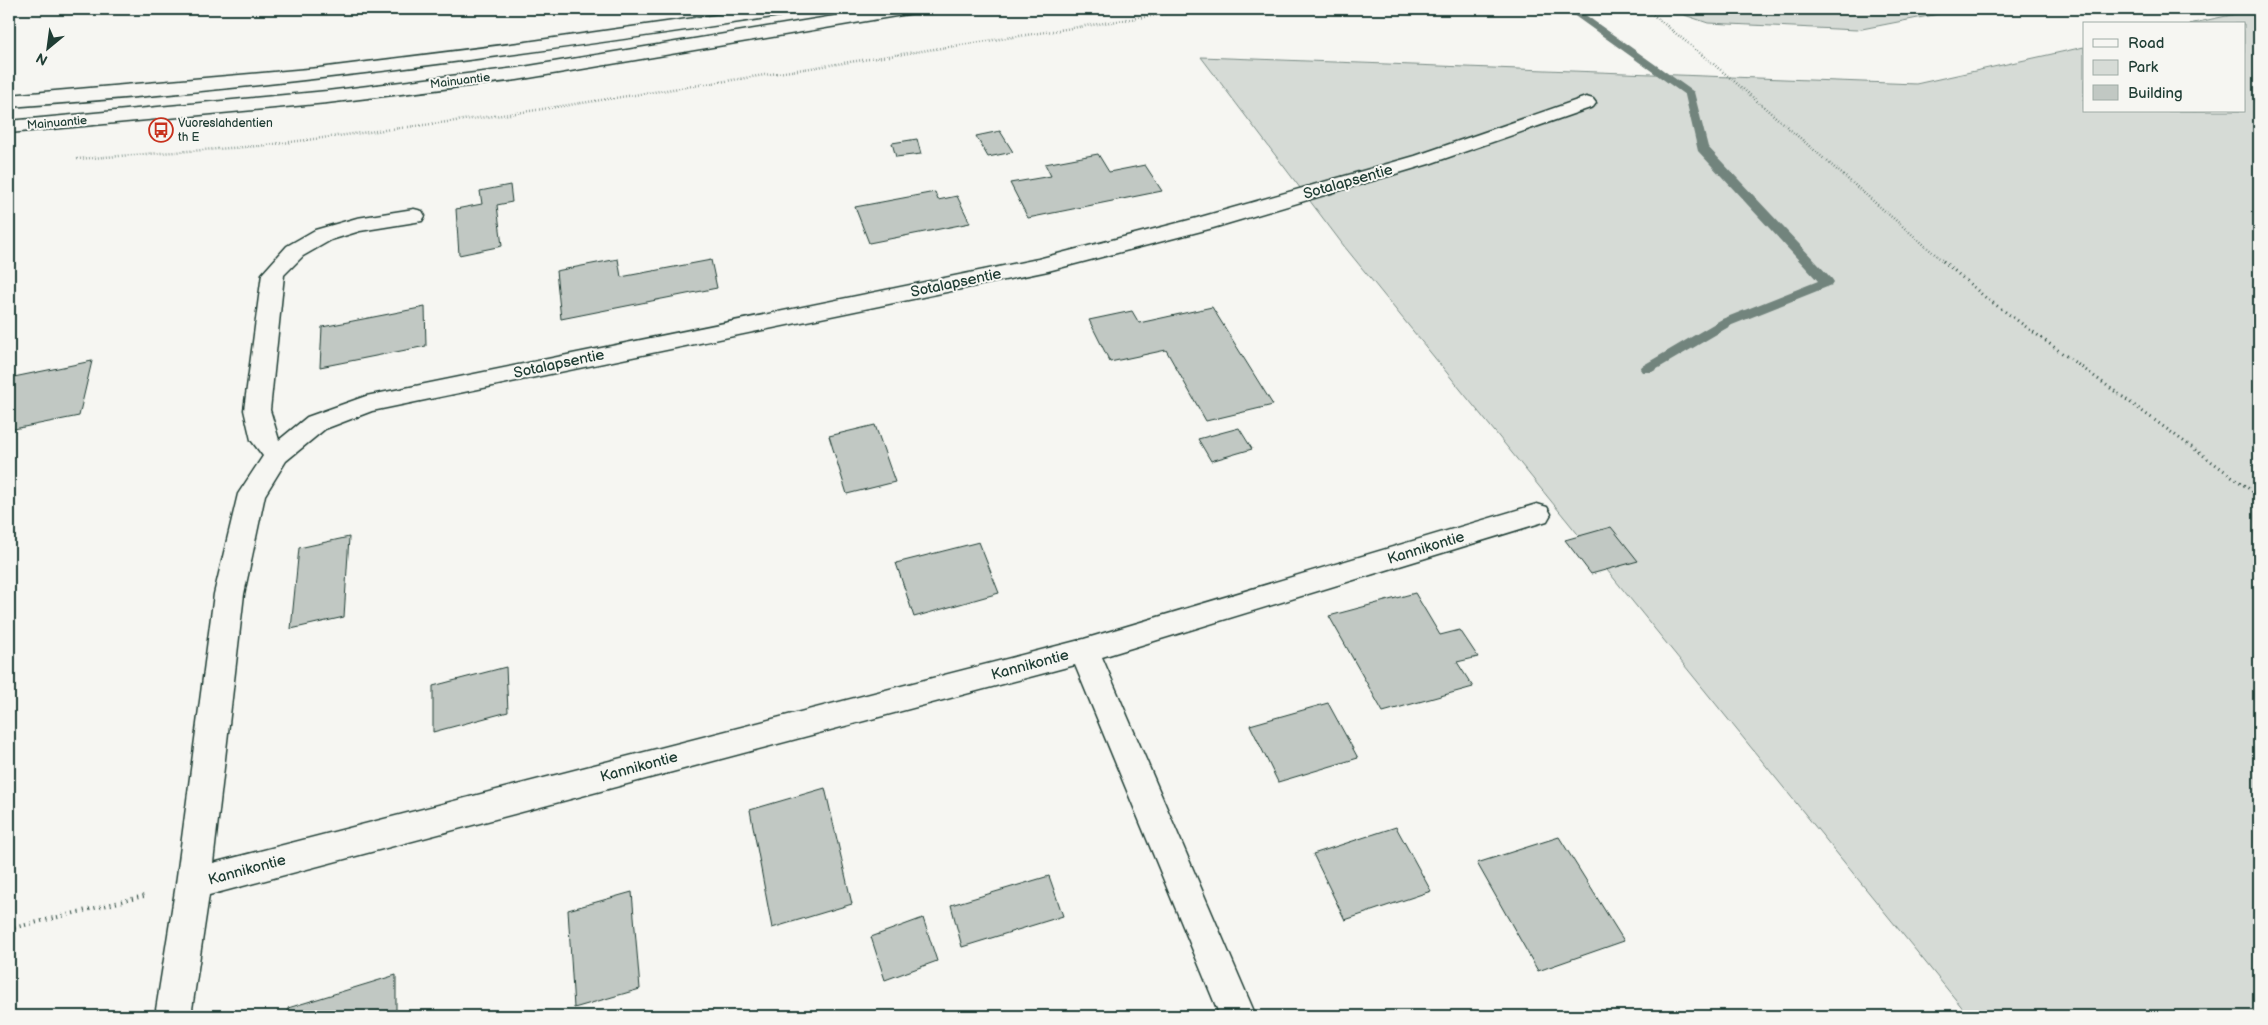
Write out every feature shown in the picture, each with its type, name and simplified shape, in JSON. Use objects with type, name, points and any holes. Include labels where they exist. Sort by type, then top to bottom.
[{"type":"main road","name":"Mainuantie","points":[[9,127],[327,97],[517,74],[908,9]]},
{"type":"main road","name":"Mainuantie","points":[[9,101],[320,74],[528,48],[794,10]]},
{"type":"main road","name":"Sotalapsentie","points":[[172,1016],[193,884],[229,594],[252,494],[277,455],[316,423],[366,404],[1040,266],[1205,223],[1422,160],[1586,103]]},
{"type":"main road","points":[[277,455],[264,440],[256,410],[273,274],[295,251],[323,235],[357,225],[414,216]]},
{"type":"main road","name":"Kannikontie","points":[[193,884],[1084,651],[1537,514]]},
{"type":"main road","name":"Kannikontie","points":[[1084,651],[1238,1016]]},
{"type":"path","points":[[1646,9],[1728,76],[1985,297],[2259,496]]},
{"type":"path","points":[[9,929],[193,884]]},
{"type":"green space","points":[[1667,9],[1964,9],[1857,30],[1708,23]]},
{"type":"green space","points":[[2259,9],[2259,1016],[1969,1016],[1344,246],[1201,57],[1916,84],[2083,47],[2083,112],[2246,112],[2246,22],[2198,22]]},
{"type":"building","points":[[1000,131],[1013,152],[988,157],[976,136]]},
{"type":"building","points":[[917,139],[921,154],[896,157],[892,143]]},
{"type":"building","points":[[1098,154],[1109,172],[1145,165],[1162,191],[1028,218],[1010,183],[1051,176],[1045,164]]},
{"type":"building","points":[[510,185],[512,202],[497,205],[502,246],[459,255],[456,209],[482,204],[480,191]]},
{"type":"building","points":[[935,192],[938,200],[957,196],[970,223],[869,243],[855,207]]},
{"type":"building","points":[[618,259],[621,277],[711,260],[717,288],[561,319],[556,271]]},
{"type":"building","points":[[425,307],[426,346],[320,367],[322,327]]},
{"type":"building","points":[[1212,307],[1273,405],[1206,421],[1166,350],[1110,362],[1089,320],[1132,311],[1139,323]]},
{"type":"building","points":[[92,361],[79,416],[9,430],[9,378]]},
{"type":"building","points":[[875,425],[895,482],[847,494],[829,436]]},
{"type":"building","points":[[1239,428],[1252,449],[1211,461],[1198,439]]},
{"type":"building","points":[[1611,527],[1638,561],[1591,574],[1565,540]]},
{"type":"building","points":[[349,537],[344,617],[291,629],[299,548]]},
{"type":"building","points":[[979,542],[999,593],[914,617],[896,563]]},
{"type":"building","points":[[1415,593],[1440,635],[1460,630],[1478,657],[1457,662],[1473,687],[1383,712],[1329,616]]},
{"type":"building","points":[[506,667],[508,712],[433,732],[433,686]]},
{"type":"building","points":[[1328,703],[1358,758],[1278,782],[1250,725]]},
{"type":"building","points":[[825,788],[852,904],[772,928],[750,810]]},
{"type":"building","points":[[1396,827],[1431,891],[1345,920],[1313,854]]},
{"type":"building","points":[[1559,837],[1624,941],[1538,971],[1477,863]]},
{"type":"building","points":[[1049,876],[1063,916],[962,947],[951,905]]},
{"type":"building","points":[[632,892],[640,989],[574,1008],[568,910]]},
{"type":"building","points":[[923,918],[937,961],[885,980],[871,937]]},
{"type":"building","points":[[396,975],[396,1016],[288,1016],[288,1008]]},
{"type":"waterway","points":[[1570,9],[1690,94],[1702,148],[1827,282],[1727,322],[1647,369]]},
{"type":"place","name":"Vuoreslahdentien th E","points":[[161,130]]}]
